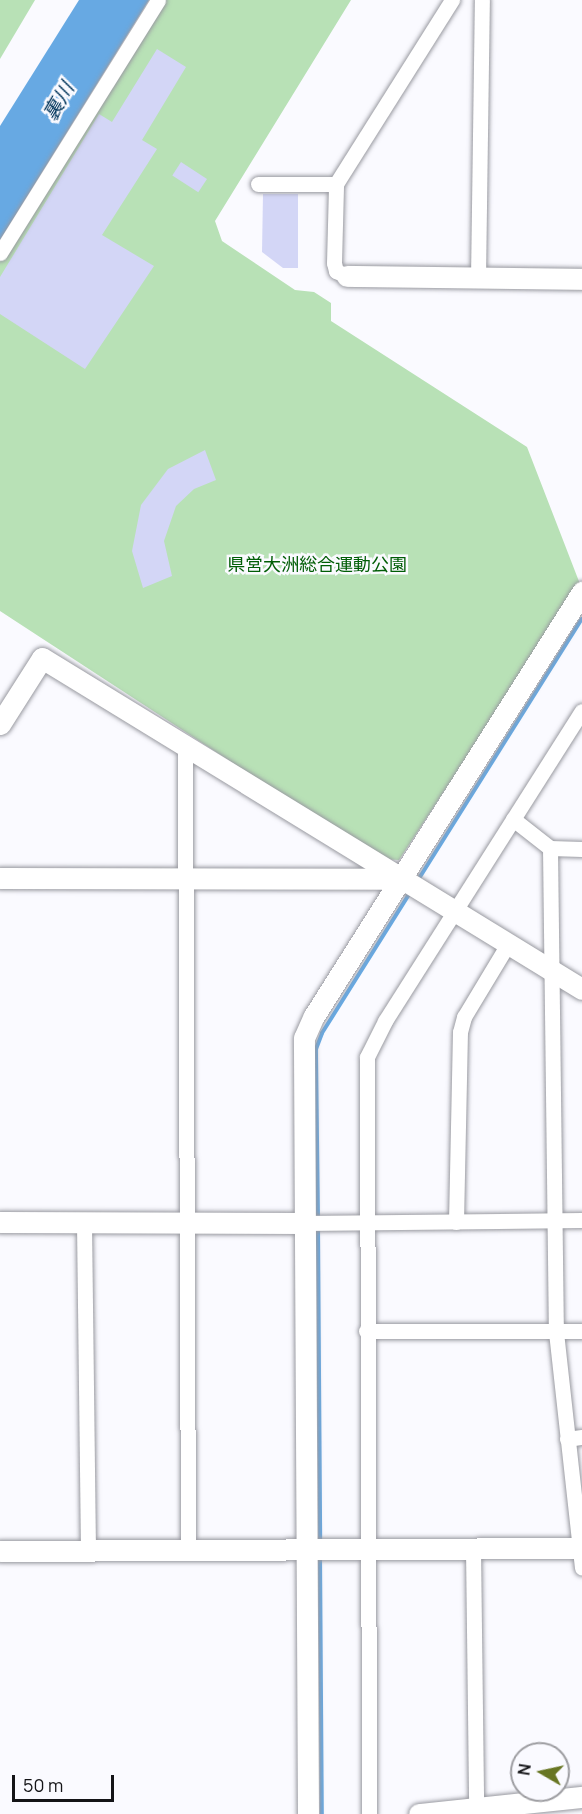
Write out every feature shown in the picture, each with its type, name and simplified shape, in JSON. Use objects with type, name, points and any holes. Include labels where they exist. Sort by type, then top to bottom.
[{"type":"street","points":[[0,253],[158,0]]},
{"type":"street","points":[[452,0],[336,184],[334,263],[336,271],[347,276],[582,279]]},
{"type":"street","points":[[478,278],[482,0]]},
{"type":"street","points":[[258,184],[336,184]]},
{"type":"street","points":[[308,1814],[315,1549],[313,1223],[304,1038],[409,884],[576,615],[582,592]]},
{"type":"street","points":[[0,724],[42,658],[582,989]]},
{"type":"street","points":[[369,1814],[365,1222],[367,1057],[513,819],[581,715]]},
{"type":"street","points":[[185,746],[188,1550]]},
{"type":"street","points":[[513,819],[550,848],[582,849]]},
{"type":"street","points":[[0,1551],[473,1548],[582,1555],[574,1438],[556,1332],[552,1222],[550,848]]},
{"type":"street","points":[[0,878],[186,878],[409,884]]},
{"type":"street","points":[[456,1222],[460,1032],[464,1017],[508,944]]},
{"type":"street","points":[[0,1222],[313,1223],[582,1220]]},
{"type":"street","points":[[84,1223],[88,1550]]},
{"type":"street","points":[[366,1331],[582,1331]]},
{"type":"street","points":[[473,1548],[476,1808]]},
{"type":"street","points":[[419,1814],[582,1797]]},
{"type":"green space","points":[[0,0],[35,0],[0,59]]},
{"type":"green space","name":"県営大洲総合運動公園","points":[[160,0],[351,0],[215,221],[222,241],[295,290],[314,292],[331,303],[331,321],[527,447],[580,584],[399,860],[380,859],[0,611],[0,257]]},
{"type":"water","name":"裏川","points":[[79,0],[149,0],[0,240],[0,126]]},
{"type":"building","points":[[157,49],[186,67],[142,140],[157,149],[102,235],[154,266],[85,369],[0,314],[0,277],[99,114],[112,122]]},
{"type":"building","points":[[181,162],[207,179],[198,192],[172,175]]},
{"type":"building","points":[[263,194],[298,194],[298,268],[283,268],[262,252]]},
{"type":"building","points":[[205,450],[216,480],[194,489],[176,506],[164,541],[172,576],[143,588],[132,551],[141,505],[168,469]]},
{"type":"waterway","points":[[418,880],[582,619]]},
{"type":"waterway","points":[[318,1220],[316,1049],[322,1033],[411,891]]},
{"type":"waterway","points":[[318,1228],[320,1541]]},
{"type":"waterway","points":[[320,1555],[322,1814]]}]
